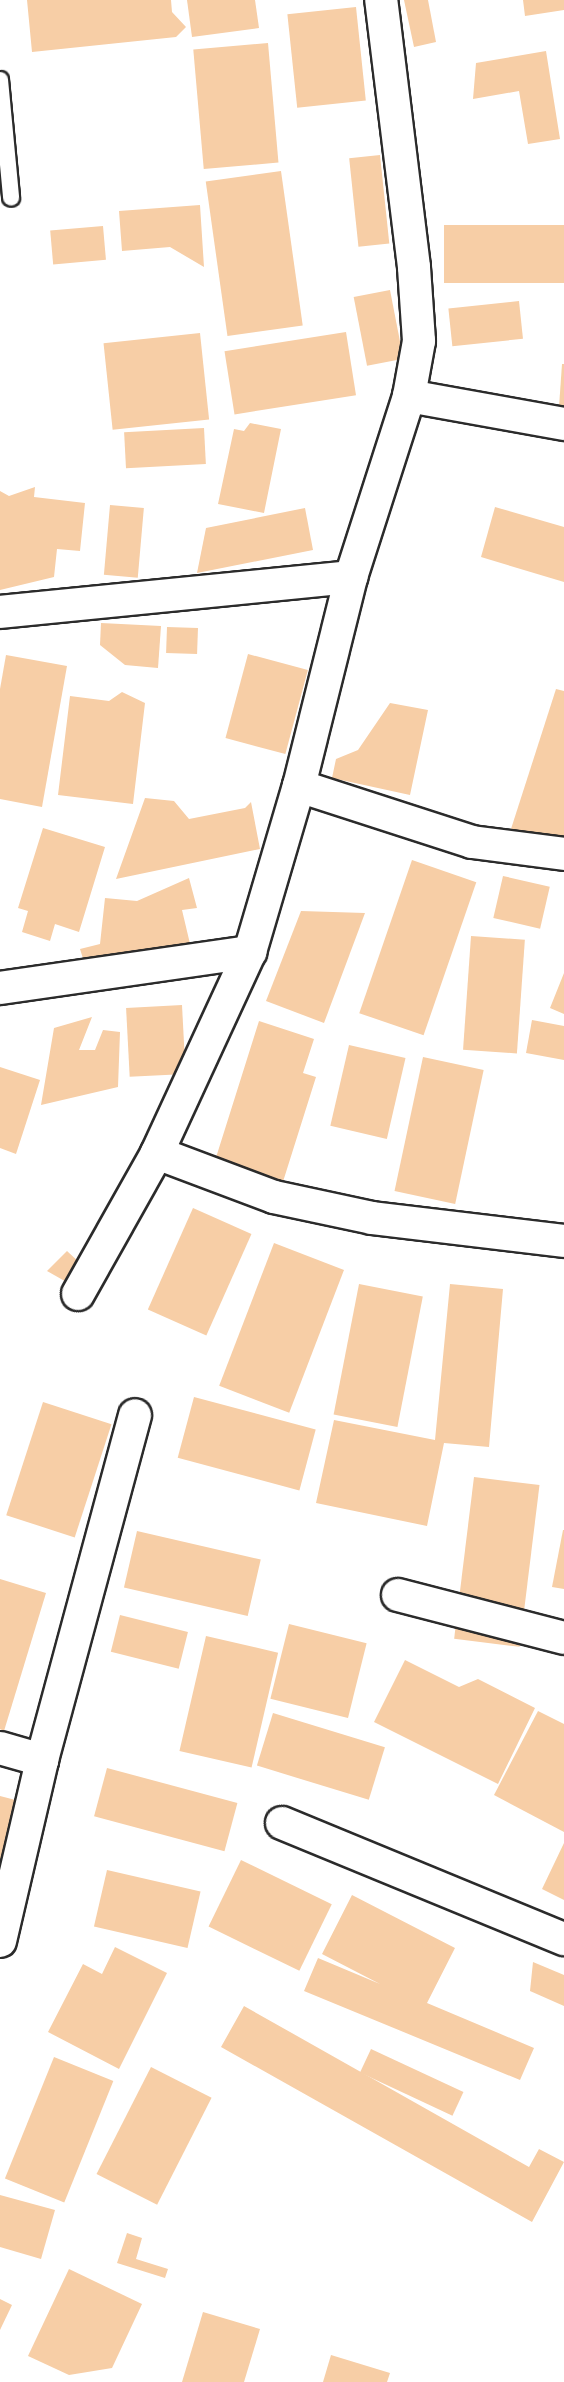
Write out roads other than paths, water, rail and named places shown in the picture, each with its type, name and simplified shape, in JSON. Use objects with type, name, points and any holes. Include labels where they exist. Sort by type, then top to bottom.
[{"type":"street","points":[[78,1294],[157,1153],[250,952],[299,786],[351,577],[409,396],[419,341],[414,267],[381,0]]},
{"type":"street","points":[[409,396],[564,424]]},
{"type":"street","points":[[0,611],[351,577]]},
{"type":"street","points":[[299,786],[472,842],[564,854]]},
{"type":"street","points":[[0,988],[250,952]]},
{"type":"street","points":[[157,1153],[274,1198],[372,1218],[564,1241]]},
{"type":"street","points":[[0,1941],[42,1760],[135,1415]]},
{"type":"street","points":[[398,1595],[564,1638]]},
{"type":"street","points":[[0,1748],[42,1760]]},
{"type":"street","points":[[282,1823],[564,1939]]},
{"type":"lane","points":[[0,80],[11,197]]}]
